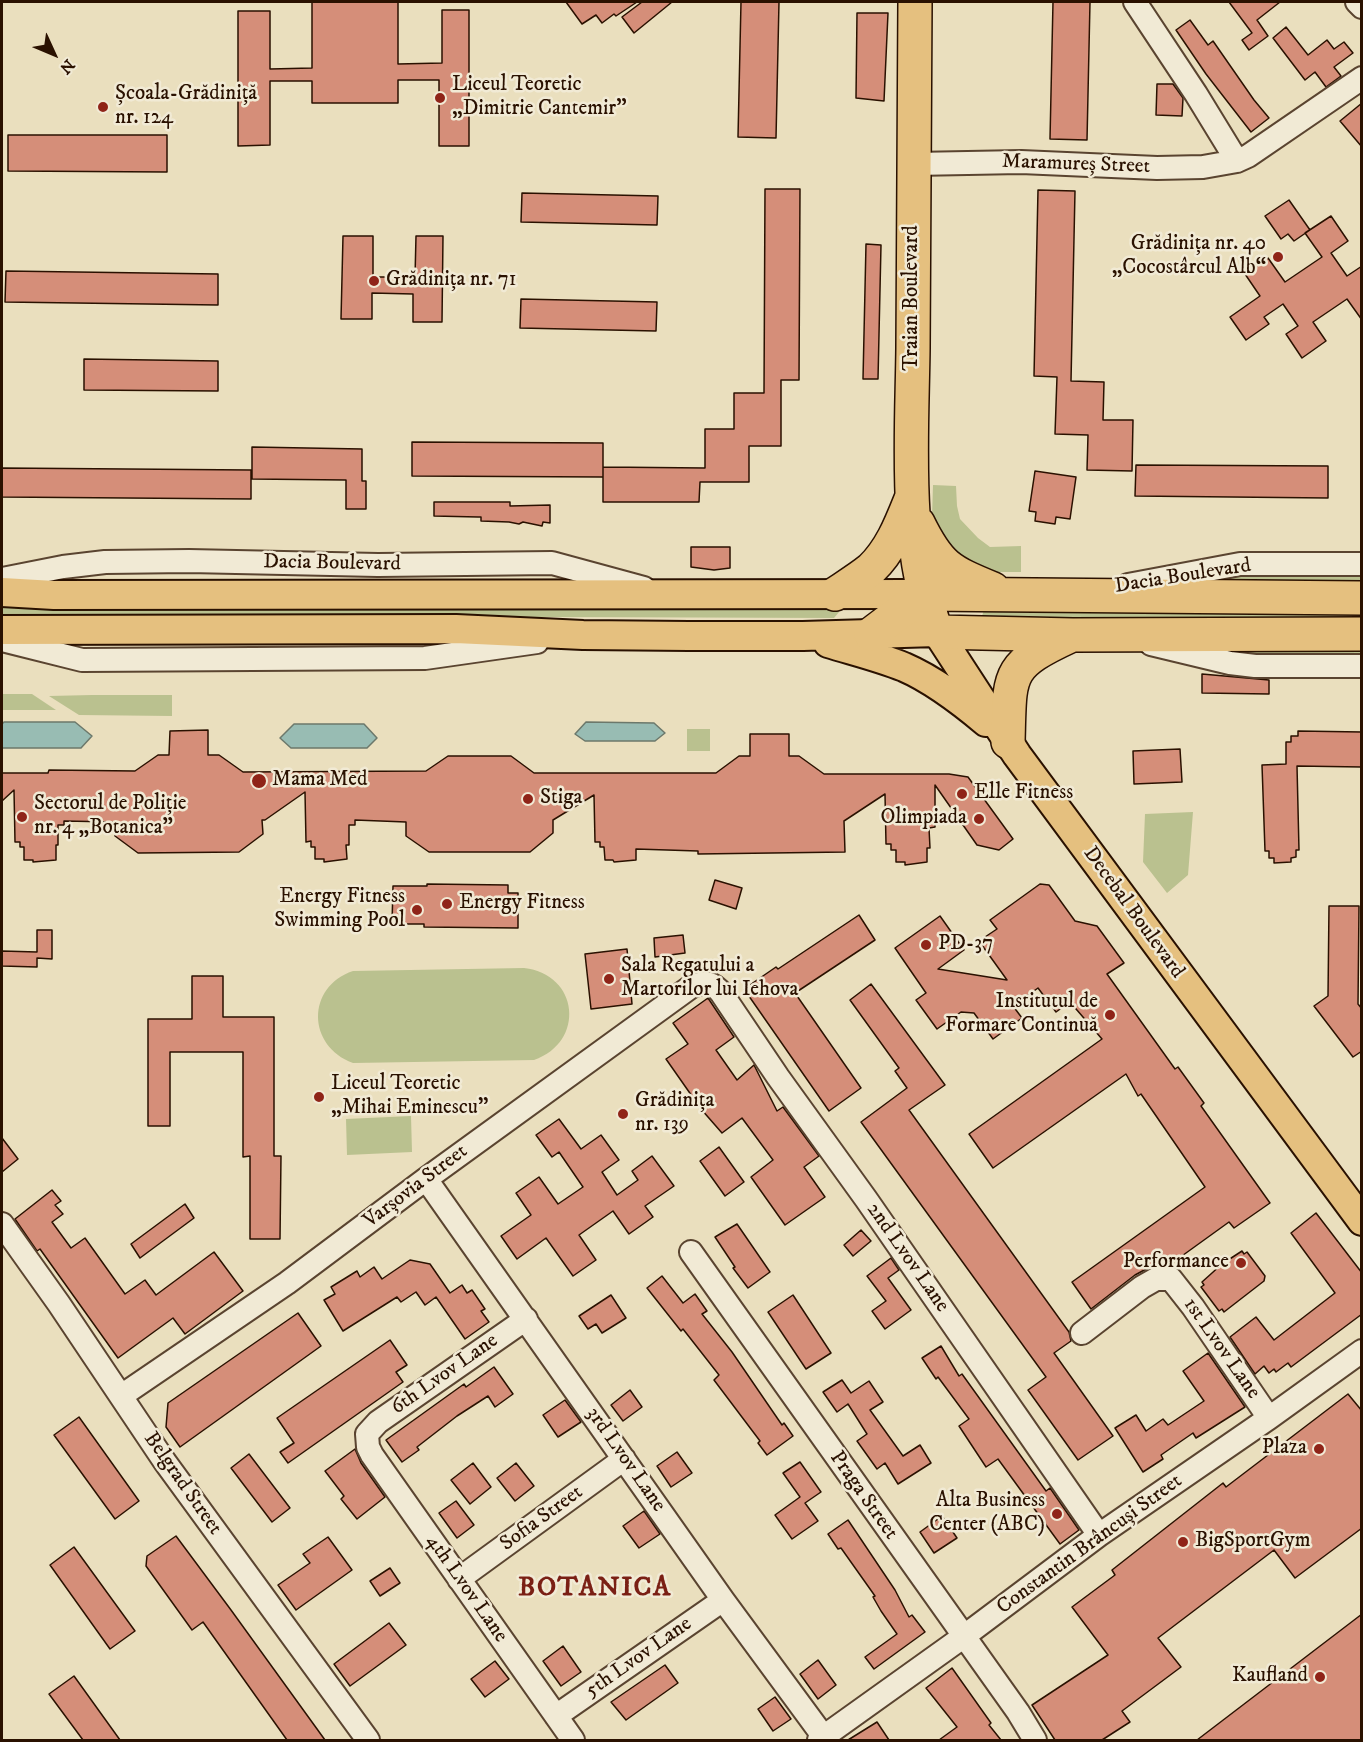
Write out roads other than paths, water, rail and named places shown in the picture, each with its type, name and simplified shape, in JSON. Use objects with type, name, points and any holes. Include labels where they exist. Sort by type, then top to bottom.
[{"type":"highway","name":"Traian Boulevard","points":[[915,2],[913,504],[924,594]]},
{"type":"highway","points":[[835,594],[879,561],[913,504]]},
{"type":"highway","points":[[913,504],[928,544],[943,565],[964,578],[1005,594]]},
{"type":"highway","points":[[856,634],[924,594]]},
{"type":"highway","name":"Dacia Boulevard","points":[[924,594],[1160,598],[1362,598]]},
{"type":"highway","name":"Decebal Boulevard","points":[[924,594],[937,632]]},
{"type":"highway","points":[[937,632],[1073,635],[1362,634]]},
{"type":"highway","points":[[1008,742],[1011,682],[1015,674],[1030,656],[1073,635]]},
{"type":"main road","name":"Dacia Boulevard","points":[[2,592],[54,595],[501,596],[660,593],[924,594]]},
{"type":"main road","points":[[835,594],[848,612],[856,634]]},
{"type":"main road","points":[[2,630],[456,628],[583,635],[803,636],[937,632]]},
{"type":"main road","name":"Decebal Boulevard","points":[[937,632],[1008,742],[1362,1221]]},
{"type":"main road","points":[[803,636],[878,657],[916,673],[968,706],[1008,742]]},
{"type":"street","points":[[1135,2],[1237,161]]},
{"type":"street","points":[[1357,2],[1362,7]]},
{"type":"street","name":"Maramureș Street","points":[[914,164],[1011,162],[1191,167],[1218,165],[1237,161],[1261,148],[1362,78]]},
{"type":"street","name":"Dacia Boulevard","points":[[2,579],[63,567],[105,562],[189,561],[378,565],[552,563],[660,593]]},
{"type":"street","name":"Dacia Boulevard","points":[[1077,595],[1240,564],[1362,564]]},
{"type":"street","points":[[2,640],[82,660],[424,658],[583,635]]},
{"type":"street","points":[[1108,635],[1230,663],[1255,666],[1362,666]]},
{"type":"street","name":"Varșovia Street","points":[[121,1396],[280,1288],[692,986],[702,982],[711,984]]},
{"type":"street","name":"2nd Lvov Lane","points":[[711,984],[722,994],[1100,1535]]},
{"type":"street","name":"3rd Lvov Lane","points":[[426,1179],[823,1739]]},
{"type":"street","name":"Belgrad Street","points":[[2,1224],[59,1304],[165,1462],[368,1740]]},
{"type":"street","name":"Praga Street","points":[[691,1252],[1018,1712],[1035,1740]]},
{"type":"street","name":"1st Lvov Lane","points":[[1082,1333],[1142,1287],[1156,1279],[1171,1280],[1193,1307],[1269,1418]]},
{"type":"street","name":"6th Lvov Lane","points":[[367,1434],[378,1422],[526,1319]]},
{"type":"street","name":"Constantin Brâncuși Street","points":[[823,1739],[1100,1535],[1362,1351]]},
{"type":"street","name":"4th Lvov Lane","points":[[367,1434],[368,1447],[372,1455],[573,1740]]},
{"type":"street","name":"Sofia Street","points":[[459,1579],[624,1459]]},
{"type":"street","name":"5th Lvov Lane","points":[[556,1716],[723,1599]]},
{"type":"water","points":[[4,722],[75,722],[92,736],[81,748],[2,748],[2,724]]},
{"type":"water","points":[[586,722],[654,723],[665,733],[655,741],[585,741],[575,734]]},
{"type":"water","points":[[294,724],[364,724],[377,738],[367,748],[291,748],[280,738]]},
{"type":"place","name":"Liceul Teoretic „Dimitrie Cantemir”","points":[[440,98]]},
{"type":"place","name":"Școala-Grădiniță nr. 124","points":[[103,107]]},
{"type":"place","name":"Grădinița nr. 40 „Cocostârcul Alb“","points":[[1278,257]]},
{"type":"place","name":"Grădinița nr. 71","points":[[374,281]]},
{"type":"place","name":"Mama Med","points":[[259,781]]},
{"type":"place","name":"Elle Fitness","points":[[962,794]]},
{"type":"place","name":"Stiga","points":[[528,799]]},
{"type":"place","name":"Sectorul de Poliție nr. 4 „Botanica”","points":[[22,817]]},
{"type":"place","name":"Olimpiada","points":[[979,819]]},
{"type":"place","name":"Energy Fitness","points":[[447,904]]},
{"type":"place","name":"Energy Fitness Swimming Pool","points":[[417,910]]},
{"type":"place","name":"PD-37","points":[[926,945]]},
{"type":"place","name":"Sala Regatului a Martorilor lui Iehova","points":[[609,979]]},
{"type":"place","name":"Institutul de Formare Continuă","points":[[1110,1015]]},
{"type":"place","name":"Liceul Teoretic „Mihai Eminescu”","points":[[319,1097]]},
{"type":"place","name":"Grădinița nr. 139","points":[[623,1114]]},
{"type":"place","name":"Performance","points":[[1241,1263]]},
{"type":"place","name":"Plaza","points":[[1319,1449]]},
{"type":"place","name":"Alta Business Center (ABC)","points":[[1057,1514]]},
{"type":"place","name":"BigSportGym","points":[[1183,1542]]},
{"type":"place","name":"Kaufland","points":[[1320,1677]]},
{"type":"district","name":"BOTANICA","points":[[595,1589]]}]
